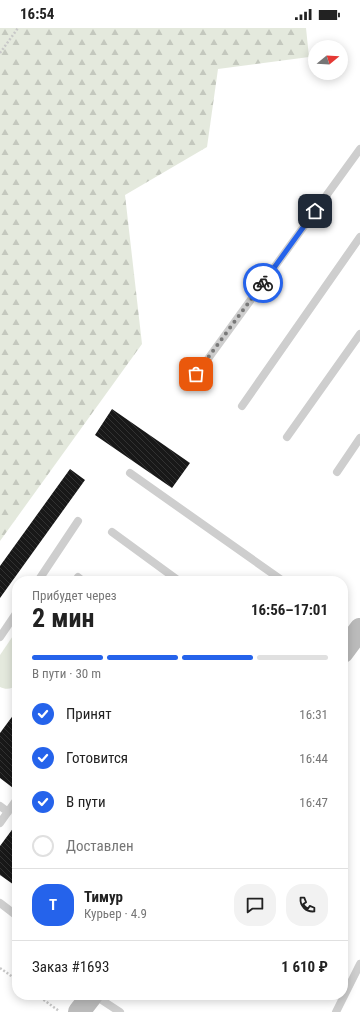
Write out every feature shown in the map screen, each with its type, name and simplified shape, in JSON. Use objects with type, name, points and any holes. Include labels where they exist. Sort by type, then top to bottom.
[{"type":"main road","points":[[348,645],[360,629]]},
{"type":"main road","points":[[79,1012],[89,1000]]},
{"type":"lane","points":[[196,374],[360,149]]},
{"type":"lane","points":[[242,406],[360,237]]},
{"type":"lane","points":[[287,437],[360,334]]},
{"type":"lane","points":[[337,472],[360,438]]},
{"type":"lane","points":[[130,472],[276,576]]},
{"type":"lane","points":[[41,576],[78,521]]},
{"type":"lane","points":[[112,532],[172,576]]},
{"type":"lane","points":[[0,637],[12,619]]},
{"type":"lane","points":[[0,806],[8,812]]},
{"type":"lane","points":[[0,823],[12,806]]},
{"type":"lane","points":[[0,903],[12,912]]},
{"type":"lane","points":[[348,988],[360,964]]},
{"type":"lane","points":[[101,1000],[120,1012]]},
{"type":"lane","points":[[336,1012],[342,1000]]},
{"type":"path","points":[[0,53],[18,28]]},
{"type":"path","points":[[0,968],[12,976]]},
{"type":"path","points":[[44,1000],[60,1012]]},
{"type":"green space","points":[[0,28],[306,28],[308,57],[218,69],[207,147],[125,195],[142,344],[0,541]]},
{"type":"green space","points":[[12,637],[11,688],[4,689],[0,687],[0,655]]},
{"type":"building","points":[[112,409],[190,463],[172,488],[95,435]]},
{"type":"building","points":[[70,469],[85,480],[16,576],[12,576],[12,581],[0,598],[0,566]]},
{"type":"building","points":[[12,717],[12,787],[0,778],[0,733]]},
{"type":"building","points":[[12,830],[12,883],[0,875],[0,846]]},
{"type":"way so far","points":[[196,374],[263,283]]},
{"type":"route","points":[[263,283],[315,211]]}]
